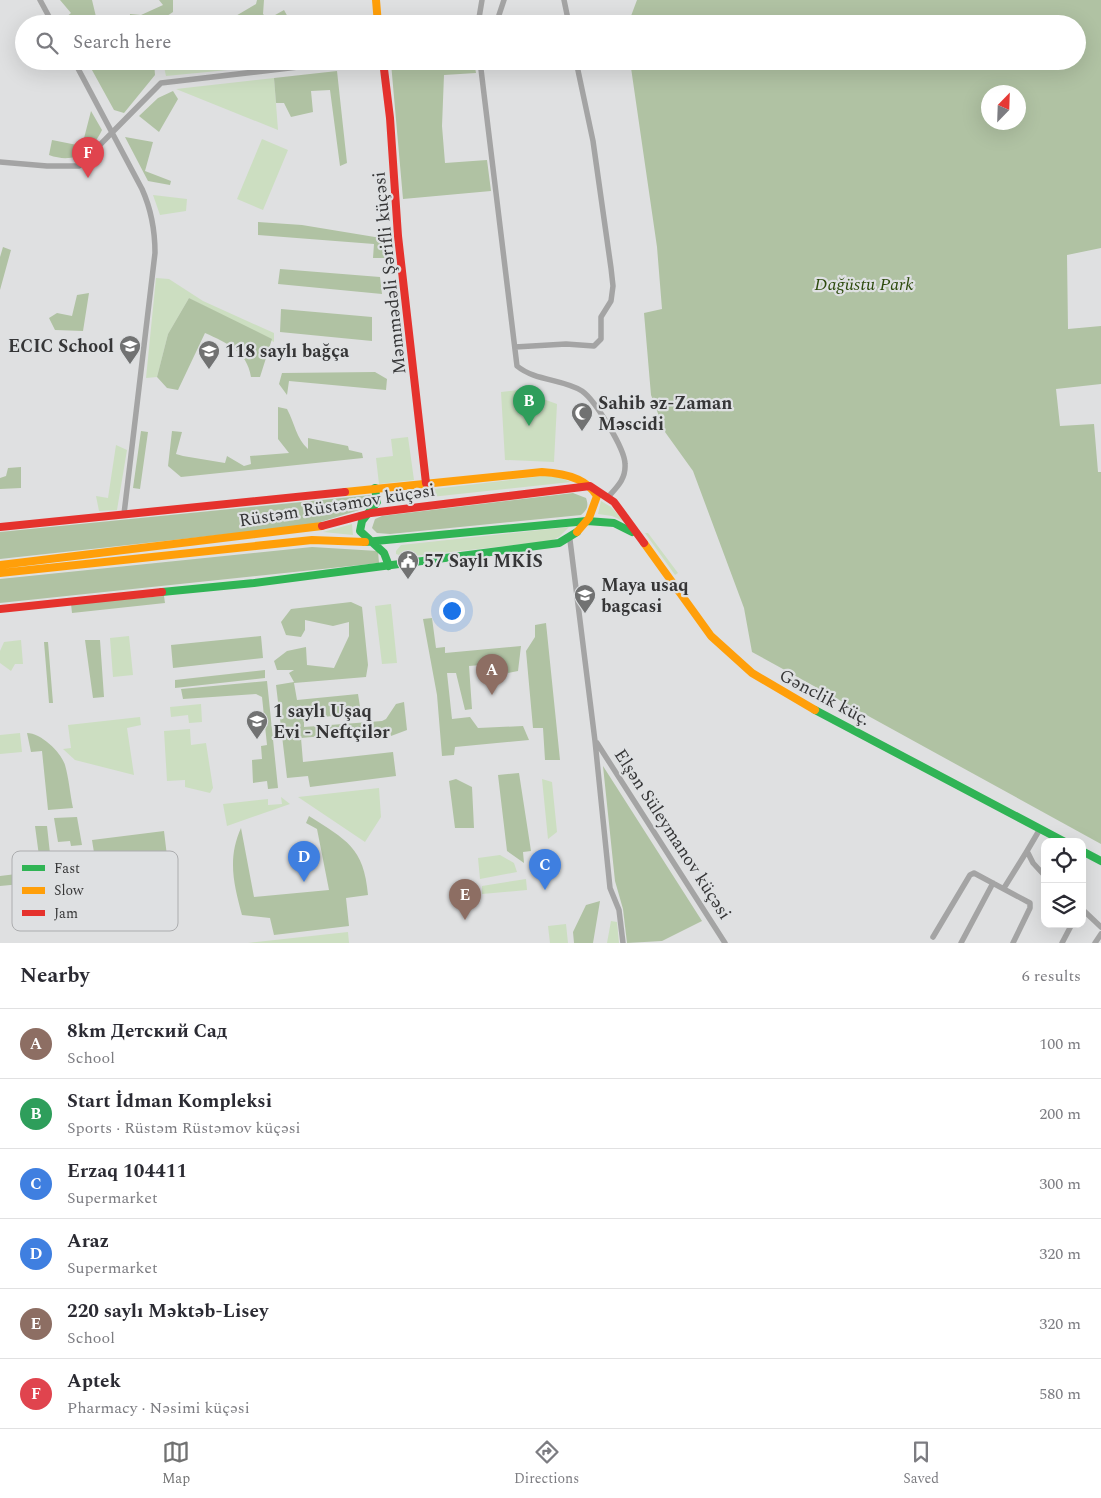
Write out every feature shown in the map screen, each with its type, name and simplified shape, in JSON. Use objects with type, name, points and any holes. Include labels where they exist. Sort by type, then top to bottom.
[{"type":"main road","points":[[376,0],[377,15]]},
{"type":"main road","name":"Məmmədəli Şərifli küçəsi","points":[[384,70],[390,118],[398,236],[426,483]]},
{"type":"main road","name":"Rüstəm Rüstəmov küçəsi","points":[[0,527],[542,472],[558,473],[590,486],[611,500]]},
{"type":"main road","points":[[0,608],[254,584],[526,549],[570,540],[587,521],[596,502],[595,492],[590,486]]},
{"type":"main road","name":"Rüstəm Rüstəmov küçəsi","points":[[0,565],[310,529],[371,512],[590,486]]},
{"type":"main road","points":[[375,488],[377,502],[362,521],[360,531],[363,537],[376,543],[386,555],[389,566]]},
{"type":"main road","name":"Gənclik küç.","points":[[611,500],[711,636],[752,673],[820,712],[1057,838]]},
{"type":"main road","name":"Rüstəm Rüstəmov küçəsi","points":[[0,573],[312,540],[376,543],[587,521],[614,523],[630,530],[639,539]]},
{"type":"main road","points":[[1086,853],[1101,861]]},
{"type":"street","points":[[40,0],[48,15]]},
{"type":"street","points":[[480,15],[482,0]]},
{"type":"street","points":[[499,15],[504,0]]},
{"type":"street","points":[[564,0],[567,15]]},
{"type":"street","points":[[79,70],[150,205],[155,242],[140,395],[124,514]]},
{"type":"street","points":[[0,162],[47,166],[79,166],[161,83],[272,70]]},
{"type":"street","points":[[481,70],[517,366],[521,370],[574,387],[584,392],[594,402],[623,452],[625,463],[623,478],[611,500]]},
{"type":"street","points":[[515,348],[566,344],[594,346],[601,339],[602,313],[611,301],[613,286],[611,268],[593,141],[578,70]]},
{"type":"street","name":"Elşən Süleymanov küçəsi","points":[[570,540],[595,741],[610,888],[619,910],[623,943]]},
{"type":"street","name":"Elşən Süleymanov küçəsi","points":[[595,741],[725,943]]},
{"type":"street","points":[[1004,888],[1040,829]]},
{"type":"street","points":[[1027,851],[1033,863],[1041,872]]},
{"type":"street","points":[[933,936],[970,875],[974,873],[1030,903],[1030,908],[1013,943]]},
{"type":"street","points":[[961,943],[993,883]]},
{"type":"street","points":[[1086,913],[1101,928]]},
{"type":"street","points":[[1062,943],[1070,928]]},
{"type":"street","points":[[1095,943],[1101,934]]},
{"type":"green space","points":[[60,0],[92,0],[96,15],[69,15],[71,13]]},
{"type":"green space","points":[[159,0],[173,0],[173,12],[168,15],[141,15],[163,5]]},
{"type":"green space","points":[[257,0],[264,0],[264,15],[237,15],[256,4]]},
{"type":"green space","name":"Dağüstu Park","points":[[637,0],[1101,0],[1101,248],[1067,255],[1068,329],[1101,326],[1101,384],[1056,389],[1060,426],[1094,424],[1098,472],[1101,472],[1101,844],[752,652],[744,608],[693,471],[665,432],[651,395],[644,313],[662,309],[657,247],[631,70],[1086,70],[1086,15],[631,15]]},
{"type":"green space","points":[[284,10],[287,15],[275,15]]},
{"type":"green space","points":[[92,70],[155,70],[155,75],[124,113],[114,110]]},
{"type":"green space","points":[[165,70],[228,70],[166,76]]},
{"type":"green space","points":[[392,70],[476,70],[476,73],[444,75],[442,126],[445,163],[487,160],[491,191],[403,199]]},
{"type":"green space","points":[[337,71],[347,163],[340,166],[330,90],[311,91],[313,112],[291,117],[284,103],[276,103],[274,78]]},
{"type":"green space","points":[[274,78],[278,130],[176,89]]},
{"type":"green space","points":[[173,91],[178,99],[159,132],[139,116],[158,98]]},
{"type":"green space","points":[[91,111],[102,130],[93,145],[74,157],[66,158],[49,155],[52,140],[82,146]]},
{"type":"green space","points":[[125,137],[153,142],[145,171],[171,181],[170,185],[148,181]]},
{"type":"green space","points":[[262,139],[288,150],[263,210],[237,199]]},
{"type":"green space","points":[[153,195],[187,199],[186,211],[160,215]]},
{"type":"green space","points":[[258,222],[302,225],[387,239],[385,258],[373,258],[374,244],[258,235]]},
{"type":"green space","points":[[3,247],[11,250],[0,290],[0,257]]},
{"type":"green space","points":[[280,269],[380,277],[382,294],[278,284]]},
{"type":"green space","points":[[156,278],[169,279],[203,301],[274,333],[274,342],[189,298],[168,334],[157,377],[146,378]]},
{"type":"green space","points":[[89,293],[83,331],[55,330],[49,318],[57,313],[72,316],[77,295]]},
{"type":"green space","points":[[189,298],[272,339],[260,377],[251,377],[245,361],[235,349],[205,333],[178,390],[167,388],[157,377],[168,334]]},
{"type":"green space","points":[[281,309],[372,317],[372,341],[280,332]]},
{"type":"green space","points":[[375,372],[387,379],[386,390],[289,381],[287,395],[279,384],[282,373]]},
{"type":"green space","points":[[518,390],[557,404],[554,462],[505,460],[501,392]]},
{"type":"green space","points":[[278,407],[287,409],[298,435],[308,449],[308,438],[348,446],[349,450],[362,453],[363,458],[181,477],[168,466],[172,431],[182,432],[176,454],[183,456],[225,463],[227,456],[244,466],[251,464],[250,456],[289,453],[278,439]]},
{"type":"green space","points":[[141,431],[148,432],[140,489],[133,488]]},
{"type":"green space","points":[[408,437],[414,480],[379,484],[376,458],[393,456],[391,439]]},
{"type":"green space","points":[[116,445],[127,450],[117,510],[99,511],[96,496],[108,498]]},
{"type":"green space","points":[[21,467],[21,488],[0,489],[0,478],[6,476],[8,468]]},
{"type":"green space","points":[[552,475],[571,482],[394,501],[390,497],[392,494]]},
{"type":"green space","points":[[573,493],[586,498],[587,508],[581,515],[390,534],[377,533],[372,528],[375,519],[382,516]]},
{"type":"green space","points":[[371,495],[372,506],[311,525],[0,559],[0,532]]},
{"type":"green space","points":[[601,501],[611,507],[625,522],[612,516],[598,514]]},
{"type":"green space","points":[[352,524],[353,535],[323,532]]},
{"type":"green space","points":[[569,527],[559,537],[550,541],[405,557],[396,554],[401,545]]},
{"type":"green space","points":[[645,533],[648,533],[678,573],[675,575]]},
{"type":"green space","points":[[312,547],[378,551],[379,563],[0,603],[0,579]]},
{"type":"green space","points":[[164,596],[165,603],[72,613],[71,604]]},
{"type":"green space","points":[[351,602],[362,607],[368,665],[366,677],[294,683],[297,700],[358,694],[361,713],[304,719],[304,727],[382,721],[386,719],[396,704],[404,702],[407,730],[391,736],[390,730],[301,738],[303,762],[393,752],[396,776],[310,787],[308,776],[287,778],[276,685],[294,682],[289,673],[294,670],[277,670],[274,661],[287,651],[306,647],[307,665],[334,668],[349,636],[349,622],[333,626],[305,620],[305,630],[301,637],[286,635],[281,622],[291,609]]},
{"type":"green space","points":[[391,604],[397,663],[382,664],[375,606]]},
{"type":"green space","points":[[432,618],[436,648],[445,647],[445,653],[521,646],[518,671],[508,673],[504,663],[469,666],[472,709],[465,710],[456,673],[447,673],[452,719],[470,717],[478,728],[523,726],[529,740],[455,747],[454,755],[442,756],[437,695],[423,619]]},
{"type":"green space","points":[[546,623],[560,760],[545,760],[543,728],[533,728],[526,651],[535,637],[535,625]]},
{"type":"green space","points":[[129,636],[133,675],[113,677],[110,638]]},
{"type":"green space","points":[[261,636],[263,658],[173,668],[171,645]]},
{"type":"green space","points":[[21,640],[23,664],[15,664],[11,671],[0,663],[0,651],[4,642]]},
{"type":"green space","points":[[85,640],[100,640],[104,697],[93,698]]},
{"type":"green space","points":[[44,642],[48,642],[53,703],[49,703]]},
{"type":"green space","points":[[265,670],[265,678],[175,688],[175,680]]},
{"type":"green space","points":[[267,681],[278,788],[268,789],[267,781],[253,783],[252,760],[262,759],[261,746],[267,745],[262,697],[256,694],[183,699],[181,689]]},
{"type":"green space","points":[[201,704],[202,722],[189,723],[188,715],[171,717],[170,707]]},
{"type":"green space","points":[[140,717],[141,725],[127,728],[134,775],[75,760],[63,749],[71,748],[68,725]]},
{"type":"green space","points":[[190,729],[191,745],[206,743],[213,788],[210,793],[185,787],[185,780],[167,781],[164,731]]},
{"type":"green space","points":[[20,733],[22,752],[0,754],[0,735]]},
{"type":"green space","points":[[27,733],[38,736],[50,744],[63,760],[68,776],[73,808],[48,810],[42,751],[31,752]]},
{"type":"green space","points":[[603,766],[702,921],[662,941],[627,943],[623,909],[615,881]]},
{"type":"green space","points":[[519,773],[531,851],[523,852],[524,863],[507,851],[498,775]]},
{"type":"green space","points":[[456,779],[472,787],[474,828],[455,828],[449,781]]},
{"type":"green space","points":[[542,779],[552,782],[557,832],[548,839]]},
{"type":"green space","points":[[379,788],[381,817],[365,842],[298,797]]},
{"type":"green space","points":[[281,797],[290,804],[227,826],[223,804],[268,799],[268,805],[282,804]]},
{"type":"green space","points":[[309,816],[351,846],[362,866],[368,895],[346,898],[349,926],[274,935],[270,918],[242,915],[233,872],[234,850],[237,839],[241,828],[254,897],[329,890],[317,829],[306,823]]},
{"type":"green space","points":[[77,817],[82,845],[71,846],[70,841],[58,842],[54,818]]},
{"type":"green space","points":[[35,826],[47,826],[50,851],[38,851]]},
{"type":"green space","points":[[164,831],[166,851],[94,851],[92,840]]},
{"type":"green space","points":[[500,855],[514,863],[517,872],[480,879],[478,858]]},
{"type":"green space","points":[[12,875],[12,885],[0,886],[0,876]]},
{"type":"green space","points":[[526,879],[527,890],[482,894],[482,886]]},
{"type":"green space","points":[[600,901],[593,943],[574,943],[573,932],[586,905]]},
{"type":"green space","points":[[611,921],[617,922],[619,943],[607,943]]},
{"type":"green space","points":[[566,924],[568,943],[550,943],[548,926]]},
{"type":"green space","points":[[348,932],[349,943],[248,943]]},
{"type":"traffic: fast","points":[[375,488],[377,502],[362,521],[360,531],[384,553],[389,566]]},
{"type":"traffic: fast","points":[[365,542],[587,521],[614,523],[632,532]]},
{"type":"traffic: fast","points":[[162,592],[254,583],[559,543],[577,532]]},
{"type":"traffic: fast","points":[[815,710],[1057,838]]},
{"type":"traffic: fast","points":[[1086,853],[1101,861]]},
{"type":"traffic: slow","points":[[376,0],[377,15]]},
{"type":"traffic: slow","points":[[345,492],[542,472],[557,474],[580,480],[587,484],[597,496],[589,518],[577,532]]},
{"type":"traffic: slow","points":[[0,565],[322,526]]},
{"type":"traffic: slow","points":[[0,573],[312,540],[365,542]]},
{"type":"traffic: slow","points":[[644,543],[711,636],[752,673],[815,710]]},
{"type":"traffic: jam","points":[[384,70],[390,118],[398,236],[426,483]]},
{"type":"traffic: jam","points":[[322,526],[371,513],[590,486],[614,502],[644,543]]},
{"type":"traffic: jam","points":[[0,527],[345,492]]},
{"type":"traffic: jam","points":[[0,609],[162,592]]},
{"type":"place","name":"Aptek","points":[[88,178]]},
{"type":"place","name":"ECIC School","points":[[130,365]]},
{"type":"place","name":"118 saylı bağça","points":[[209,370]]},
{"type":"place","name":"Start İdman Kompleksi","points":[[529,426]]},
{"type":"place","name":"Sahib əz-Zaman Məscidi","points":[[582,432]]},
{"type":"place","name":"57 Saylı MKİS","points":[[408,580]]},
{"type":"place","name":"Maya usaq bagcasi","points":[[585,614]]},
{"type":"place","name":"8km Детский Сад","points":[[492,695]]},
{"type":"place","name":"1 saylı Uşaq Evi - Neftçilər","points":[[257,740]]},
{"type":"place","name":"Araz","points":[[304,882]]},
{"type":"place","name":"Erzaq 104411","points":[[545,890]]},
{"type":"place","name":"220 saylı Məktəb-Lisey","points":[[465,920]]}]
